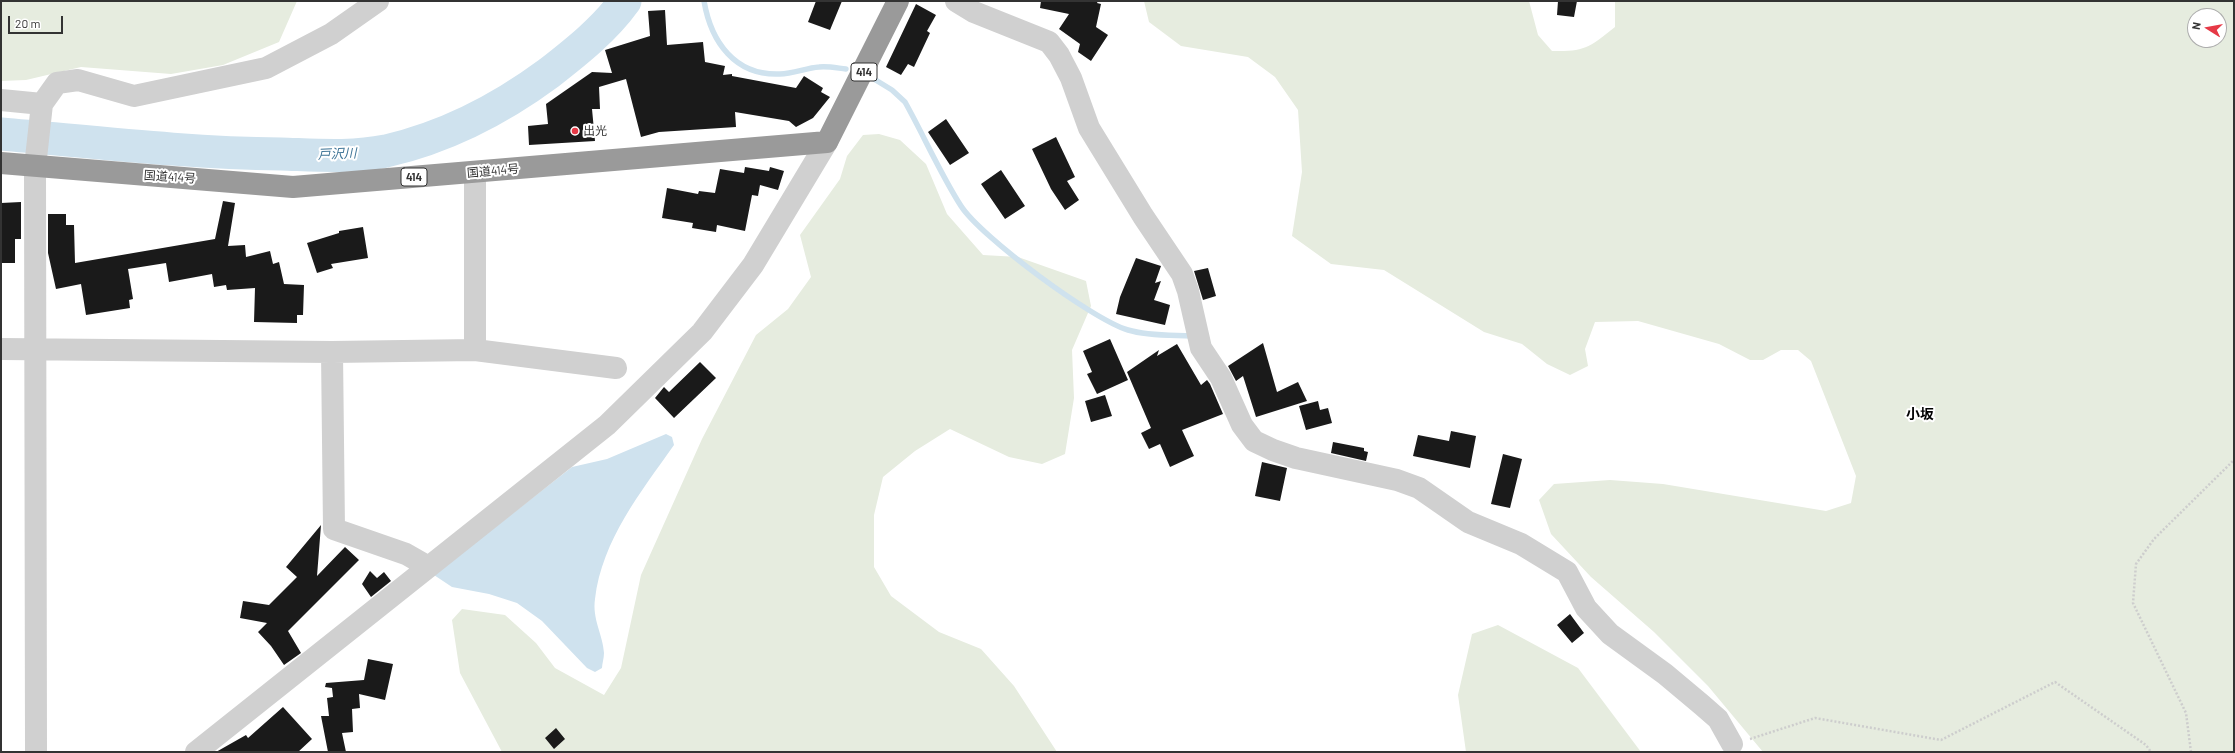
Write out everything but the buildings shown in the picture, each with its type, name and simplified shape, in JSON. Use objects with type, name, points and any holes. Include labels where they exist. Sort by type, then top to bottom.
[{"type":"highway","name":"414","points":[[827,142],[898,1]]},
{"type":"highway","name":"国道414号","points":[[1,163],[36,160],[293,187],[827,142]]},
{"type":"street","points":[[36,752],[36,160],[41,112],[57,83],[78,80],[134,96],[266,68],[331,34],[378,1]]},
{"type":"street","points":[[956,1],[974,12],[1048,42],[1059,55],[1071,78],[1089,128],[1143,216],[1182,274],[1188,291],[1201,348],[1222,378],[1242,425],[1254,441],[1273,450],[1296,458],[1397,480],[1419,488],[1468,522],[1520,544],[1567,572],[1586,608],[1610,634],[1665,674],[1718,719],[1732,744]]},
{"type":"street","points":[[1,100],[41,112]]},
{"type":"street","points":[[196,752],[218,744],[427,566],[607,425],[702,332],[753,265],[827,142]]},
{"type":"street","points":[[475,172],[475,350]]},
{"type":"street","points":[[1,350],[35,349],[332,352],[475,350],[616,368]]},
{"type":"street","points":[[332,352],[334,529],[406,554],[427,566]]},
{"type":"path","points":[[2191,752],[2186,713],[2133,604],[2136,564],[2154,539],[2234,460]]},
{"type":"path","points":[[1732,744],[1815,718],[1941,740],[2055,682],[2146,745],[2151,752]]},
{"type":"shaded area","points":[[1,1],[297,1],[279,42],[223,65],[171,74],[81,67],[26,80],[1,81]]},
{"type":"shaded area","points":[[1144,1],[1529,1],[1538,35],[1552,51],[1563,51],[1580,49],[1593,44],[1615,27],[1615,1],[2234,1],[2234,752],[1763,752],[1708,686],[1654,632],[1591,577],[1551,534],[1539,500],[1554,484],[1610,480],[1663,484],[1826,511],[1851,503],[1856,476],[1811,361],[1798,350],[1781,350],[1763,360],[1750,360],[1719,344],[1638,321],[1595,322],[1585,349],[1588,366],[1570,375],[1547,364],[1522,344],[1484,332],[1384,270],[1331,264],[1292,236],[1302,172],[1298,110],[1275,77],[1248,57],[1181,46],[1149,22]]},
{"type":"shaded area","points":[[879,134],[900,140],[926,164],[947,214],[983,255],[1018,257],[1086,281],[1091,306],[1072,350],[1074,398],[1065,454],[1042,464],[1009,457],[950,429],[915,451],[883,477],[874,515],[874,567],[891,596],[939,632],[981,649],[1014,686],[1057,752],[502,752],[460,673],[452,620],[462,609],[505,615],[536,643],[555,668],[604,695],[621,668],[641,575],[702,439],[756,335],[788,309],[811,277],[800,235],[840,179],[847,156],[863,135]]},
{"type":"shaded area","points":[[1498,625],[1578,668],[1641,752],[1466,752],[1458,695],[1472,634]]},
{"type":"water","points":[[666,434],[672,437],[674,445],[636,499],[614,537],[599,577],[594,606],[603,646],[604,655],[602,668],[595,672],[587,668],[542,621],[517,603],[489,594],[452,587],[434,575],[572,467],[607,459]]},
{"type":"waterway","name":"戸沢川","points":[[1,134],[211,152],[334,156],[360,155],[386,151],[451,130],[472,121],[511,99],[549,73],[580,48],[599,31],[625,1]]},
{"type":"waterway","points":[[704,1],[707,16],[719,43],[738,63],[750,69],[764,73],[780,74],[819,67],[846,69]]},
{"type":"waterway","points":[[874,79],[892,90],[905,102],[946,181],[961,206],[972,220],[1013,256],[1065,295],[1112,323],[1128,330],[1143,333],[1191,336]]},
{"type":"place","name":"出光","points":[[575,131]]},
{"type":"district","name":"小坂","points":[[1920,414]]}]
